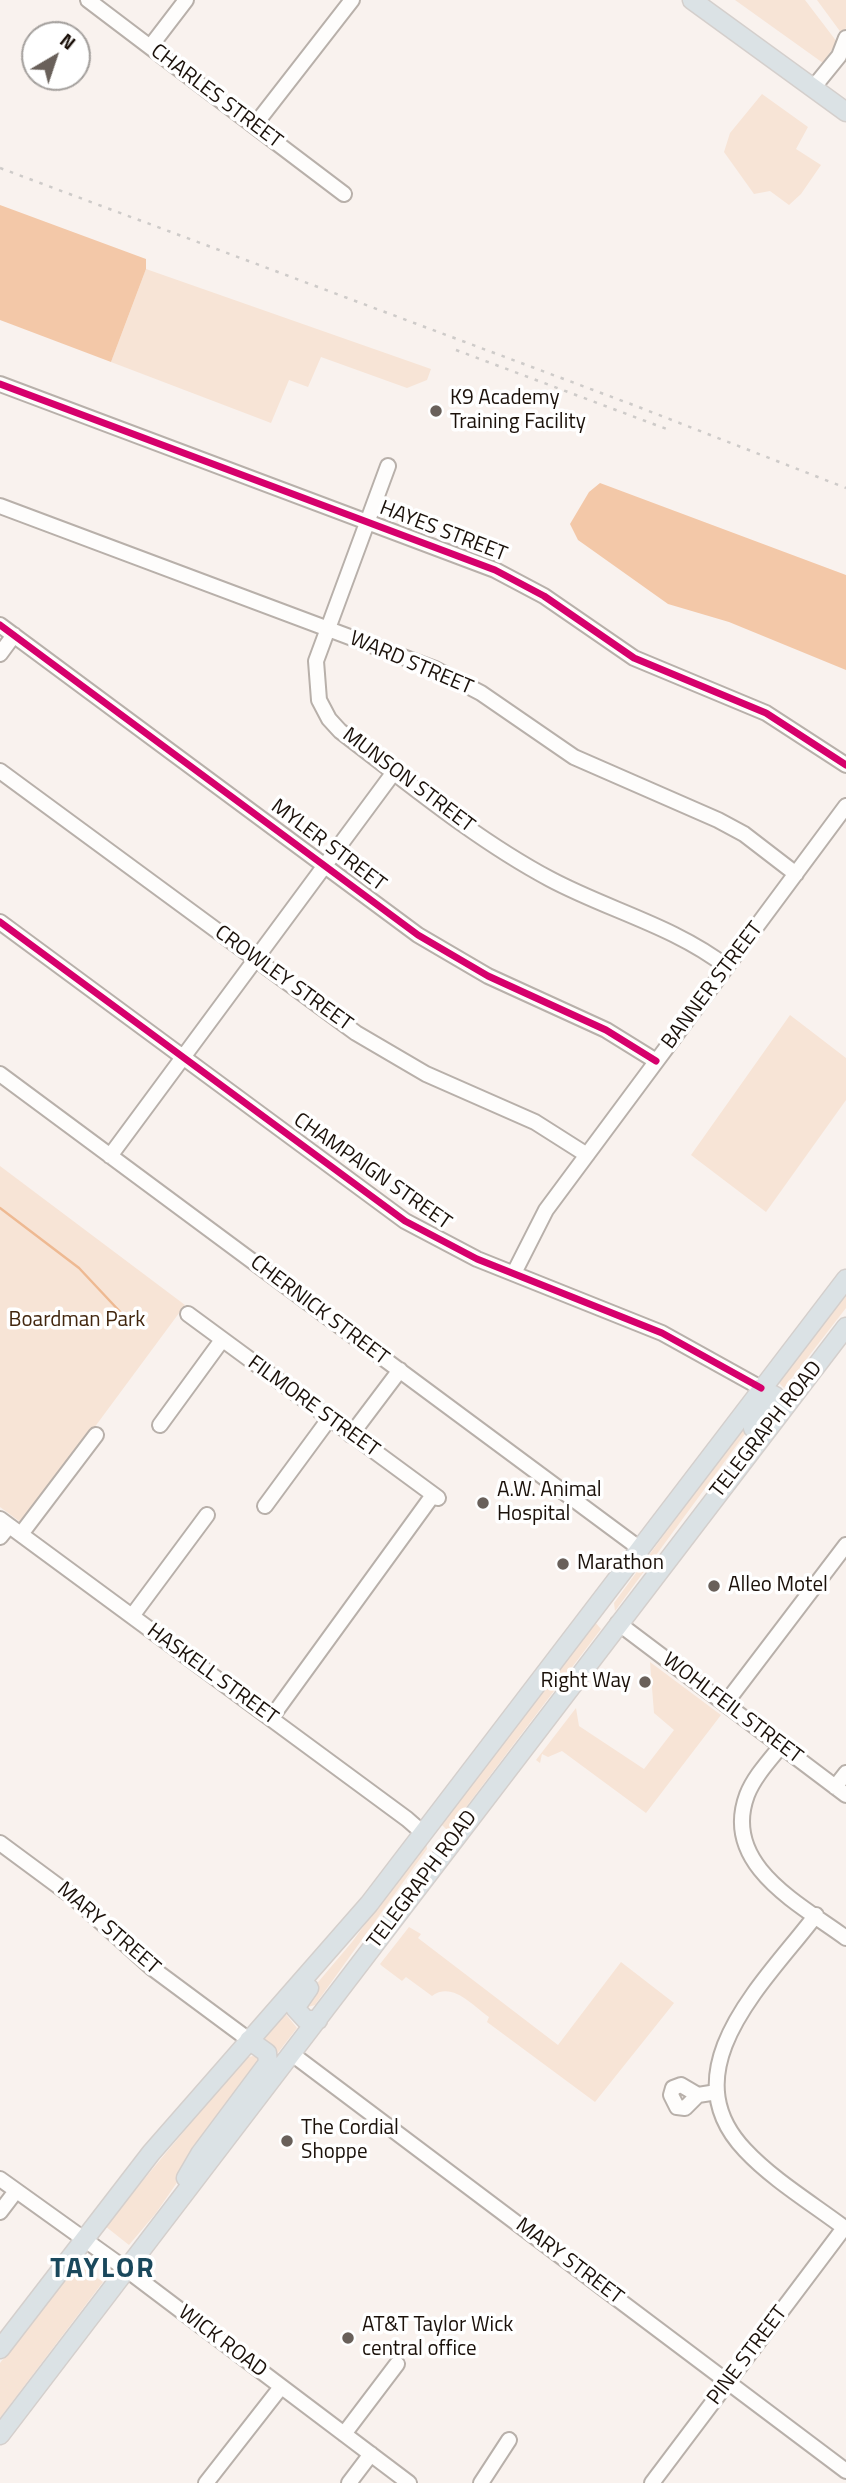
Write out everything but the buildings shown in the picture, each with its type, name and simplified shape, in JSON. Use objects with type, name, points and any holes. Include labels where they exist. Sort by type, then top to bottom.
[{"type":"main road","points":[[692,0],[846,112]]},
{"type":"main road","name":"TELEGRAPH ROAD","points":[[0,2349],[150,2153],[369,1904],[846,1279]]},
{"type":"main road","name":"TELEGRAPH ROAD","points":[[0,2435],[846,1327]]},
{"type":"main road","points":[[699,1517],[708,1489],[774,1398],[773,1393],[761,1388]]},
{"type":"main road","points":[[618,1623],[606,1619],[603,1613],[658,1541],[671,1506]]},
{"type":"main road","points":[[377,1939],[390,1907],[436,1844],[435,1834],[423,1833]]},
{"type":"main road","points":[[318,2020],[302,2017],[297,2013],[296,2004],[351,1940],[362,1924],[369,1904]]},
{"type":"main road","points":[[172,2210],[190,2169],[268,2063],[267,2053],[249,2040]]},
{"type":"street","name":"CHARLES STREET","points":[[88,0],[344,194]]},
{"type":"street","points":[[150,47],[186,0]]},
{"type":"street","points":[[254,125],[352,0]]},
{"type":"street","points":[[813,88],[842,57],[846,38]]},
{"type":"street","name":"HAYES STREET","points":[[0,384],[368,521],[512,578],[634,658],[766,713],[846,765]]},
{"type":"street","name":"MUNSON STREET","points":[[388,466],[318,650],[315,670],[322,708],[340,731],[526,866],[588,898],[673,934],[727,967]]},
{"type":"street","name":"WARD STREET","points":[[0,506],[458,680],[574,757],[621,781],[718,820],[744,834],[796,874]]},
{"type":"street","name":"MYLER STREET","points":[[0,625],[456,959],[520,992],[606,1030],[656,1061]]},
{"type":"street","points":[[0,653],[14,635]]},
{"type":"street","name":"CROWLEY STREET","points":[[0,771],[256,960],[388,1052],[426,1074],[535,1122],[587,1155]]},
{"type":"street","points":[[110,1156],[394,772]]},
{"type":"street","name":"BANNER STREET","points":[[514,1273],[535,1227],[846,806]]},
{"type":"street","name":"CHAMPAIGN STREET","points":[[0,922],[405,1221],[452,1247],[662,1333],[761,1388]]},
{"type":"street","name":"CHERNICK STREET","points":[[0,1074],[639,1548]]},
{"type":"street","name":"FILMORE STREET","points":[[188,1314],[435,1496],[271,1718]]},
{"type":"street","points":[[160,1425],[222,1340]]},
{"type":"street","points":[[351,1435],[400,1370]]},
{"type":"street","points":[[265,1506],[329,1419]]},
{"type":"street","points":[[7,1529],[96,1435]]},
{"type":"street","points":[[132,1616],[206,1514]]},
{"type":"street","name":"HASKELL STREET","points":[[7,1529],[132,1616],[423,1833]]},
{"type":"street","points":[[725,1704],[846,1545]]},
{"type":"street","name":"WOHLFEIL STREET","points":[[618,1623],[841,1791]]},
{"type":"street","points":[[781,1746],[747,1795],[742,1817],[743,1837],[750,1856],[761,1873],[846,1938]]},
{"type":"street","points":[[841,1791],[846,1773]]},
{"type":"street","name":"MARY STREET","points":[[0,1843],[73,1898],[152,1969],[249,2040]]},
{"type":"street","points":[[816,1915],[731,2028],[718,2060],[717,2092],[726,2124],[744,2150],[845,2229]]},
{"type":"street","name":"MARY STREET","points":[[292,2053],[846,2471]]},
{"type":"street","points":[[698,2095],[717,2092]]},
{"type":"street","name":"WICK ROAD","points":[[0,2179],[127,2270],[409,2483]]},
{"type":"street","points":[[0,2212],[16,2191]]},
{"type":"street","name":"PINE STREET","points":[[652,2483],[845,2229]]},
{"type":"street","points":[[344,2434],[397,2364]]},
{"type":"street","points":[[206,2483],[281,2387]]},
{"type":"street","points":[[481,2483],[509,2440]]},
{"type":"street","points":[[349,2483],[371,2454]]},
{"type":"green space","points":[[735,0],[805,0],[837,42],[823,63]]},
{"type":"green space","points":[[817,0],[846,0],[846,28],[842,34]]},
{"type":"green space","points":[[762,94],[808,127],[796,149],[821,165],[801,194],[789,205],[770,191],[754,194],[724,152],[730,133]]},
{"type":"green space","points":[[146,269],[431,369],[427,380],[407,388],[321,357],[308,387],[289,380],[271,423],[111,362]]},
{"type":"green space","points":[[790,1015],[846,1058],[846,1100],[766,1212],[691,1155]]},
{"type":"green space","name":"Boardman Park","points":[[0,1166],[185,1305],[23,1524],[0,1507]]},
{"type":"green space","points":[[846,1291],[846,1308],[784,1388],[777,1381]]},
{"type":"green space","points":[[764,1398],[764,1408],[615,1611],[614,1603]]},
{"type":"green space","points":[[594,1621],[601,1629],[448,1831],[440,1823]]},
{"type":"green space","points":[[650,1662],[721,1715],[646,1813],[562,1751],[548,1757],[542,1754],[540,1763],[536,1760],[576,1708],[579,1726],[644,1769],[674,1730],[654,1713]]},
{"type":"green space","points":[[426,1841],[427,1849],[315,2005],[308,2007],[308,1994],[352,1942]]},
{"type":"green space","points":[[409,1927],[421,1934],[418,1938],[558,2045],[621,1962],[674,2003],[595,2102],[487,2022],[489,2017],[462,1996],[447,1991],[432,1996],[406,1977],[402,1981],[382,1966],[380,1964]]},
{"type":"green space","points":[[285,2013],[297,2028],[277,2054],[262,2038]]},
{"type":"green space","points":[[257,2057],[258,2065],[156,2213],[129,2245],[105,2226],[245,2058]]},
{"type":"green space","points":[[76,2263],[103,2282],[0,2418],[0,2363]]},
{"type":"shaded area","points":[[0,205],[146,259],[146,269],[111,362],[0,320]]},
{"type":"shaded area","points":[[600,483],[846,575],[846,670],[729,622],[668,604],[578,540],[570,524],[589,492]]},
{"type":"waterway","points":[[0,1208],[79,1268],[124,1316]]},
{"type":"railway","points":[[0,168],[636,406],[846,488]]},
{"type":"railway","points":[[456,350],[672,431]]},
{"type":"cycle path","points":[[0,384],[495,570],[544,596],[634,658],[766,713],[846,765]]},
{"type":"cycle path","points":[[0,625],[418,935],[488,976],[606,1030],[656,1061]]},
{"type":"cycle path","points":[[0,922],[405,1221],[477,1259],[662,1333],[761,1388]]},
{"type":"place","name":"K9 Academy Training Facility","points":[[436,411]]},
{"type":"place","name":"A.W. Animal Hospital","points":[[483,1503]]},
{"type":"place","name":"Marathon","points":[[563,1564]]},
{"type":"place","name":"Alleo Motel","points":[[714,1586]]},
{"type":"place","name":"Right Way","points":[[645,1682]]},
{"type":"place","name":"The Cordial Shoppe","points":[[287,2141]]},
{"type":"place","name":"AT&T Taylor Wick central office","points":[[348,2338]]},
{"type":"district","name":"TAYLOR","points":[[103,2270]]}]
